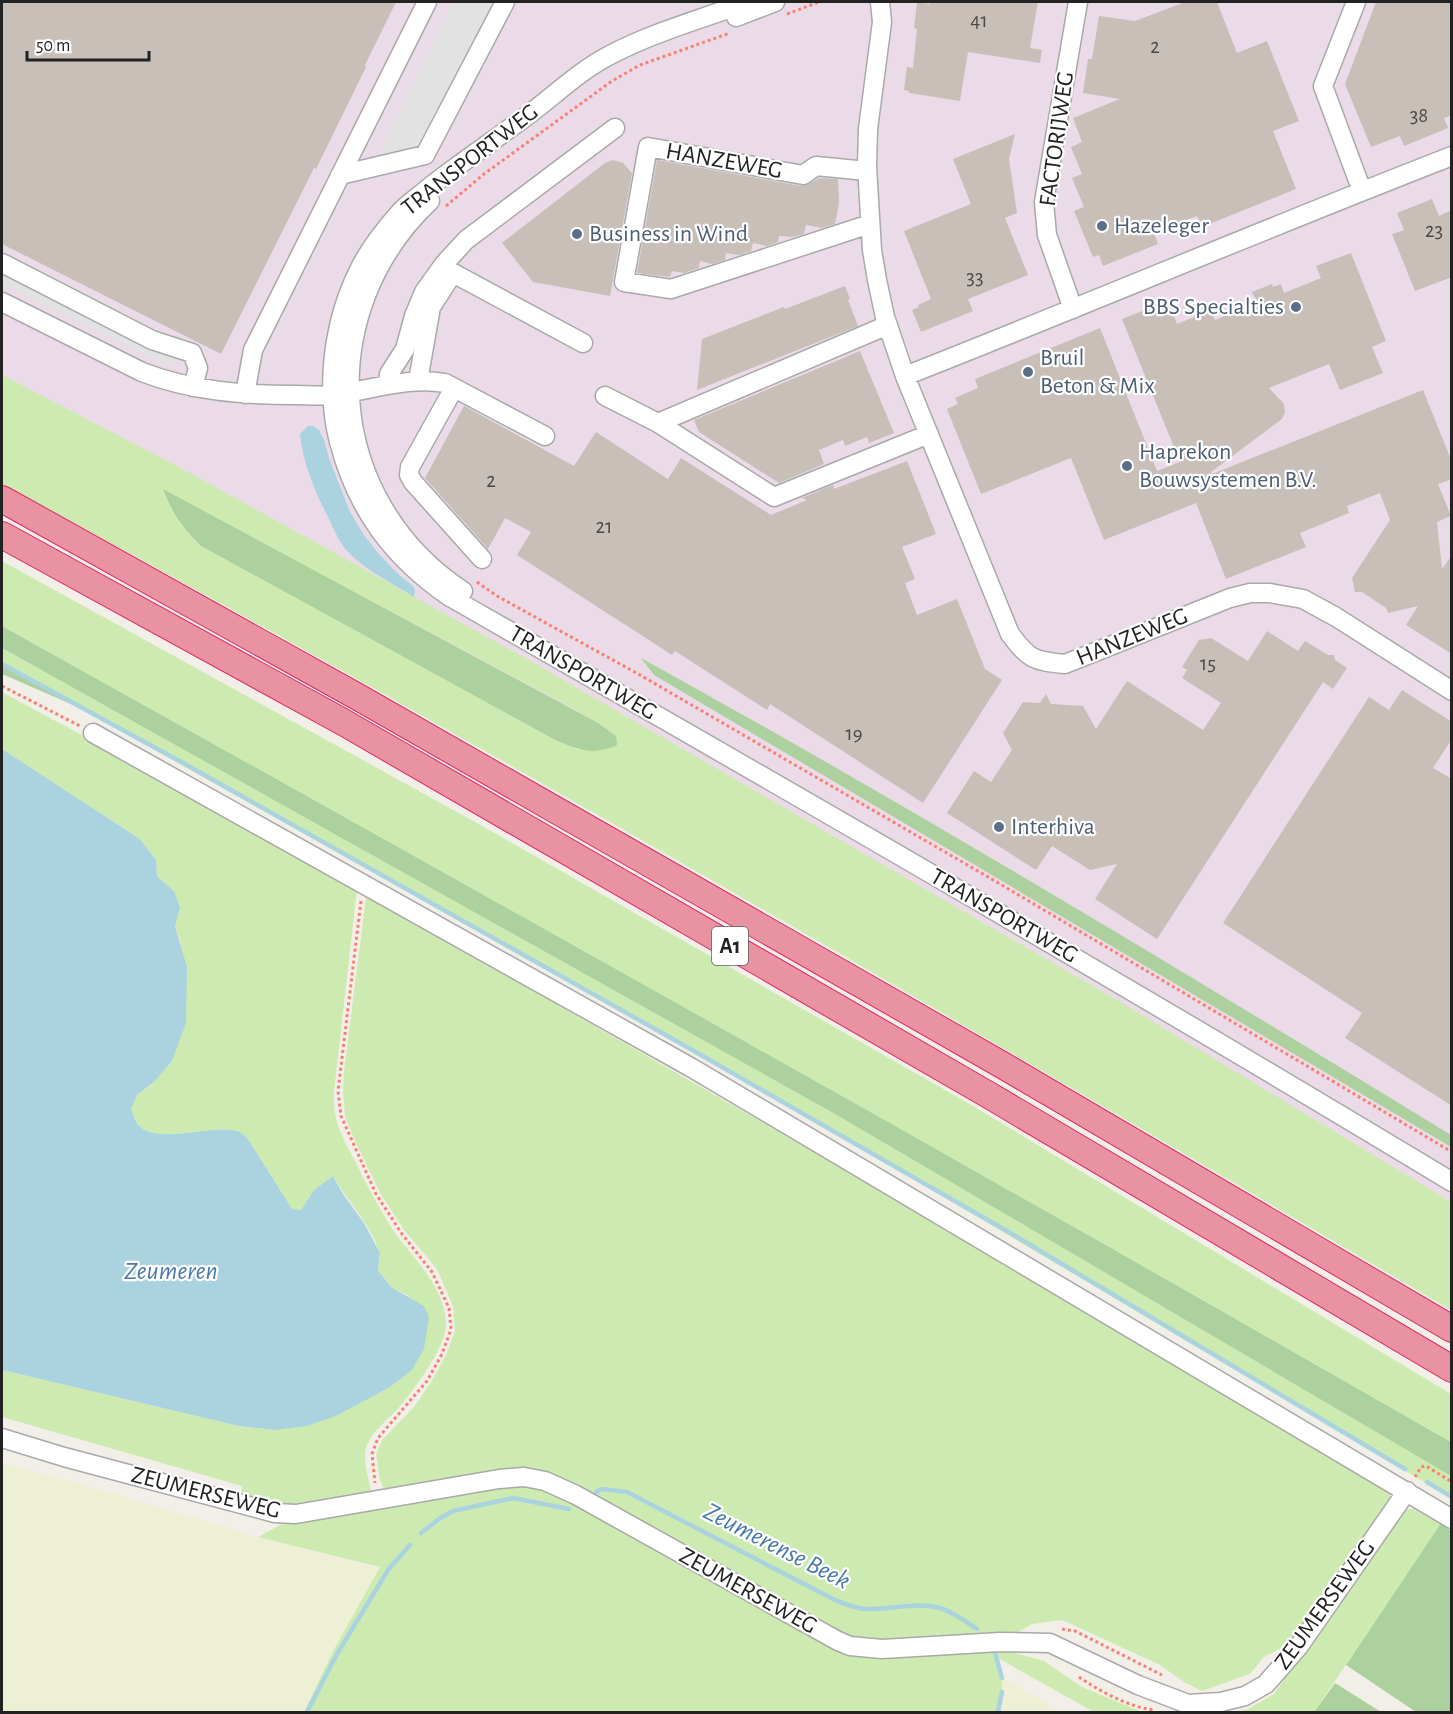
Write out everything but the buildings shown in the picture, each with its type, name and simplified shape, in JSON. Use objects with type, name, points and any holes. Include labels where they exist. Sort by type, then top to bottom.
[{"type":"highway","name":"A1","points":[[2,499],[379,709],[1004,1066],[1452,1329]]},
{"type":"highway","name":"A1","points":[[2,535],[343,722],[987,1094],[1452,1369]]},
{"type":"street","points":[[245,394],[253,350],[428,2]]},
{"type":"street","points":[[340,175],[425,155],[505,2]]},
{"type":"street","name":"TRANSPORTWEG","points":[[747,2],[634,43],[596,63],[402,210],[375,243],[358,271],[349,293],[336,342],[341,393],[350,407],[365,468],[385,510],[407,542],[421,557],[448,581],[467,593],[1103,961],[1452,1169]]},
{"type":"street","name":"TRANSPORTWEG","points":[[775,2],[656,45],[604,69],[437,194],[416,214],[380,264],[370,283],[356,327],[341,393],[336,429],[351,477],[363,504],[387,542],[428,582],[450,597],[788,790],[1452,1182]]},
{"type":"street","name":"HANZEWEG","points":[[882,2],[882,22],[868,129],[867,171],[872,250],[888,325],[905,376],[1010,634],[1023,650],[1033,659],[1065,664],[1230,598],[1250,593],[1270,593],[1303,599],[1336,616],[1452,691]]},
{"type":"street","name":"FACTORIJWEG","points":[[1073,309],[1047,235],[1044,202],[1078,2]]},
{"type":"street","points":[[1356,2],[1323,86],[1362,191]]},
{"type":"street","points":[[388,385],[389,374],[405,349],[414,316],[424,292],[444,264],[466,240],[615,128]]},
{"type":"street","name":"HANZEWEG","points":[[867,171],[816,166],[803,175],[648,147],[624,282],[671,289],[870,224]]},
{"type":"street","points":[[905,376],[1452,156]]},
{"type":"street","points":[[2,263],[152,340],[192,353],[198,368],[193,387]]},
{"type":"street","points":[[418,381],[431,307],[453,273],[584,343]]},
{"type":"street","points":[[2,302],[142,372],[165,381],[245,394],[341,393],[418,381],[439,382],[445,383],[545,436]]},
{"type":"street","points":[[658,423],[888,325]]},
{"type":"street","points":[[454,388],[410,467],[409,475],[412,482],[482,559]]},
{"type":"street","points":[[605,396],[658,423],[774,497],[929,434]]},
{"type":"street","points":[[93,733],[692,1068],[1452,1519]]},
{"type":"street","name":"ZEUMERSEWEG","points":[[2,1438],[64,1457],[275,1513],[296,1514],[499,1479],[524,1477],[545,1481],[576,1495],[850,1646],[882,1649],[1000,1642],[1050,1643],[1138,1685],[1188,1704],[1221,1702],[1245,1696],[1266,1684],[1299,1646],[1407,1491]]},
{"type":"path","name":"TRANSPORTWEG","points":[[640,675],[994,880],[1452,1152]]},
{"type":"path","points":[[2,686],[93,733]]},
{"type":"path","points":[[363,885],[338,1091],[341,1116],[376,1194],[402,1234],[432,1272],[449,1308],[451,1329],[442,1354],[427,1381],[378,1438],[372,1454],[378,1500]]},
{"type":"path","points":[[1407,1491],[1421,1467],[1426,1466],[1452,1482]]},
{"type":"shaded area","points":[[2,2],[1451,2],[1451,1237],[2,397]]},
{"type":"shaded area","points":[[454,2],[495,2],[421,149],[374,164]]},
{"type":"shaded area","points":[[2,271],[178,353],[172,368],[2,284]]},
{"type":"green space","points":[[2,375],[177,466],[527,659],[1112,997],[1451,1202],[1451,1310],[549,787],[2,484]],"holes":[[[163,490],[598,723],[616,736],[579,750],[555,740],[201,546],[178,520]]]},
{"type":"green space","points":[[163,489],[598,723],[616,736],[617,745],[593,751],[571,747],[555,740],[201,546],[178,520]]},
{"type":"green space","points":[[2,561],[475,822],[973,1106],[1451,1394],[1451,1442],[909,1134],[2,626]]},
{"type":"green space","points":[[2,626],[909,1134],[1451,1442],[1451,1476],[835,1114],[2,648]]},
{"type":"green space","points":[[2,648],[835,1114],[1451,1476],[1451,1498],[824,1126],[2,664]]},
{"type":"green space","points":[[641,658],[846,773],[1250,1013],[1451,1135],[1451,1147],[654,675]]},
{"type":"green space","points":[[2,664],[80,708],[2,674]]},
{"type":"green space","points":[[2,692],[357,889],[334,1092],[336,1119],[347,1146],[380,1209],[435,1287],[444,1310],[446,1323],[441,1344],[428,1369],[397,1410],[369,1440],[365,1462],[371,1490],[366,1495],[298,1506],[263,1501],[240,1496],[242,1486],[2,1417],[2,1370],[239,1426],[274,1430],[336,1416],[390,1387],[409,1296],[391,1287],[378,1270],[380,1256],[375,1241],[333,1176],[314,1190],[301,1210],[292,1209],[248,1139],[240,1132],[214,1130],[159,1134],[139,1126],[130,1109],[137,1095],[154,1083],[181,944],[175,926],[174,891],[157,876],[156,860],[140,839],[2,749]]},
{"type":"green space","points":[[366,897],[809,1149],[1391,1490],[1389,1503],[1293,1642],[1264,1657],[1250,1674],[1202,1691],[1184,1682],[1160,1665],[1062,1620],[1032,1624],[1013,1635],[882,1646],[850,1641],[548,1477],[385,1491],[380,1480],[376,1454],[382,1440],[414,1407],[431,1382],[446,1355],[455,1331],[453,1306],[437,1269],[404,1230],[380,1193],[345,1116],[344,1071]]},
{"type":"green space","points":[[2,1463],[258,1537],[380,1567],[333,1651],[304,1712],[2,1712]]},
{"type":"green space","points":[[499,1485],[545,1487],[836,1645],[993,1647],[1044,1661],[1082,1687],[1142,1712],[1094,1712],[998,1658],[1002,1685],[998,1712],[304,1712],[333,1651],[380,1567],[258,1537],[282,1524],[384,1509]]},
{"type":"green space","points":[[1415,1508],[1441,1523],[1314,1712],[1238,1712],[1274,1694],[1401,1511]]},
{"type":"green space","points":[[1441,1523],[1451,1531],[1451,1712],[1416,1712],[1346,1665]]},
{"type":"green space","points":[[1002,1677],[1062,1712],[998,1712],[1001,1705]]},
{"type":"green space","points":[[1335,1683],[1381,1712],[1314,1712]]},
{"type":"water","points":[[308,426],[319,430],[350,512],[364,535],[397,573],[413,586],[414,597],[364,566],[340,542],[307,468],[300,434]]},
{"type":"water","name":"Zeumeren","points":[[2,749],[140,839],[156,860],[157,876],[174,891],[180,908],[175,926],[187,967],[186,1023],[172,1061],[153,1083],[137,1095],[131,1109],[136,1122],[148,1131],[159,1134],[214,1130],[240,1132],[248,1139],[292,1209],[301,1210],[314,1190],[333,1176],[364,1223],[380,1253],[378,1270],[391,1287],[424,1306],[429,1317],[424,1349],[412,1370],[390,1387],[336,1416],[307,1426],[274,1430],[239,1426],[2,1370]]},
{"type":"waterway","points":[[2,664],[183,763],[694,1051],[1007,1231],[1405,1469]]},
{"type":"waterway","points":[[1427,1482],[1452,1497]]},
{"type":"waterway","name":"Zeumerense Beek","points":[[596,1492],[602,1489],[627,1492],[846,1604],[870,1609],[931,1606],[955,1614],[977,1629]]},
{"type":"waterway","name":"Zeumerense Beek","points":[[421,1533],[453,1511],[513,1498],[569,1509]]},
{"type":"waterway","name":"Zeumerense Beek","points":[[307,1712],[337,1654],[388,1570],[410,1545]]},
{"type":"waterway","name":"Zeumerense Beek","points":[[995,1653],[1002,1678]]},
{"type":"waterway","name":"Zeumerense Beek","points":[[998,1712],[1002,1692]]},
{"type":"place","name":"Hazeleger","points":[[1102,226]]},
{"type":"place","name":"Business in Wind","points":[[577,234]]},
{"type":"place","name":"BBS Specialties","points":[[1296,307]]},
{"type":"place","name":"Bruil Beton & Mix","points":[[1028,372]]},
{"type":"place","name":"Haprekon Bouwsystemen B.V.","points":[[1127,466]]},
{"type":"place","name":"Interhiva","points":[[999,827]]}]
